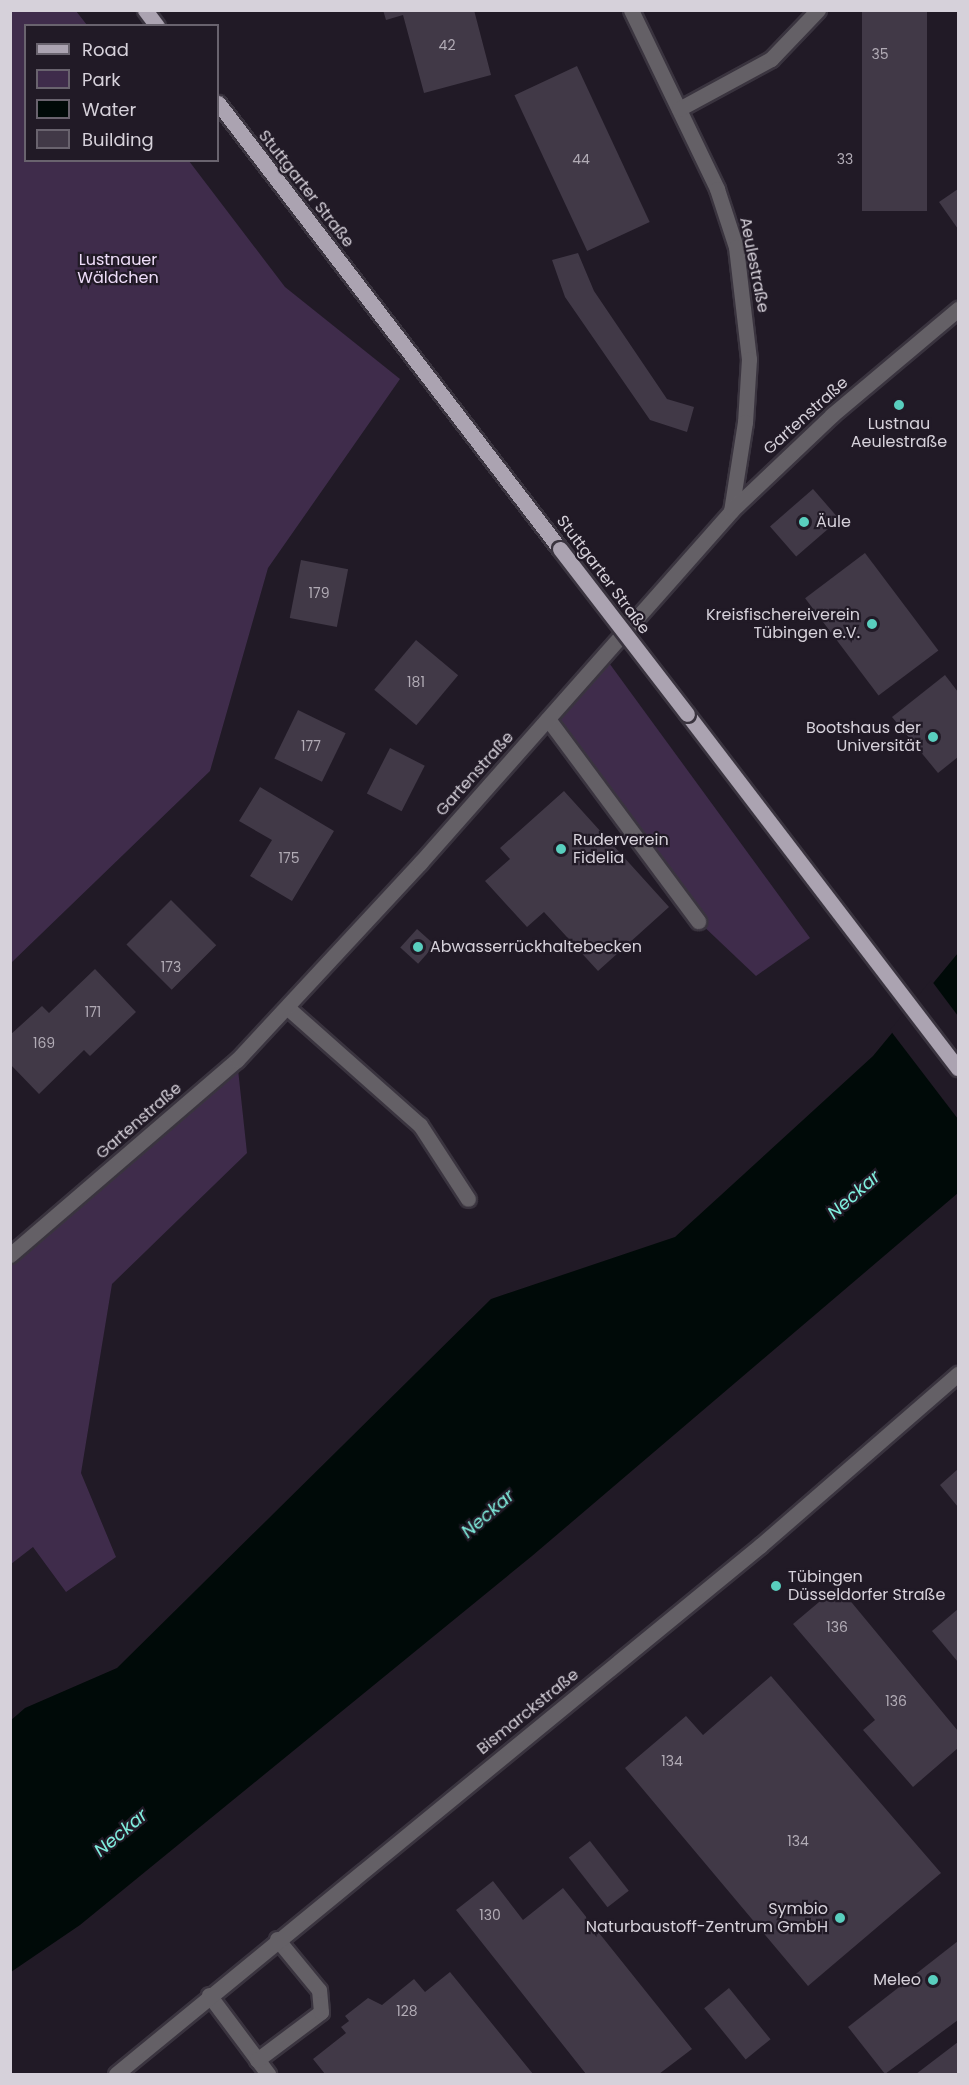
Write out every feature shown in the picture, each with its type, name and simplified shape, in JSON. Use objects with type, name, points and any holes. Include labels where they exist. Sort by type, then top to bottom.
[{"type":"main road","points":[[145,10],[156,24]]},
{"type":"main road","name":"Stuttgarter Straße","points":[[219,105],[958,1068]]},
{"type":"street","name":"Aeulestraße","points":[[631,10],[679,109],[727,217],[747,328],[745,422],[731,511]]},
{"type":"street","points":[[679,109],[771,58],[818,10]]},
{"type":"street","name":"Gartenstraße","points":[[10,1255],[228,1067],[288,1008],[731,511],[832,415],[958,309]]},
{"type":"street","points":[[548,719],[698,921]]},
{"type":"street","points":[[288,1008],[420,1125],[468,1199]]},
{"type":"street","name":"Bismarckstraße","points":[[116,2074],[277,1939],[761,1545],[958,1374]]},
{"type":"street","points":[[257,2060],[321,2012],[319,1990],[277,1939]]},
{"type":"street","points":[[209,1995],[268,2074]]},
{"type":"green space","name":"Lustnauer Wäldchen","points":[[11,10],[76,11],[86,24],[24,24],[24,162],[190,162],[285,287],[400,379],[268,568],[210,771],[11,963]]},
{"type":"green space","points":[[604,656],[810,938],[756,976],[698,921],[548,719]]},
{"type":"green space","points":[[237,1060],[247,1153],[112,1284],[81,1473],[116,1557],[66,1592],[33,1547],[11,1564],[11,1255]]},
{"type":"water","name":"Neckar","points":[[958,953],[958,1193],[532,1556],[80,1925],[11,1972],[10,1721],[25,1708],[117,1668],[491,1299],[675,1237],[873,1056]]},
{"type":"pier","points":[[931,980],[958,1016],[958,1119],[890,1030]]},
{"type":"building","points":[[383,10],[474,10],[491,75],[424,93],[403,15],[386,20]]},
{"type":"building","points":[[862,10],[927,10],[927,211],[862,211]]},
{"type":"building","points":[[577,66],[650,222],[587,251],[514,95]]},
{"type":"building","points":[[958,189],[958,229],[939,202]]},
{"type":"building","points":[[578,253],[594,291],[667,399],[694,407],[687,432],[650,420],[565,297],[552,260]]},
{"type":"building","name":"Äule","points":[[813,489],[839,519],[796,557],[770,526]]},
{"type":"building","name":"Kreisfischereiverein Tübingen e.V.","points":[[865,553],[938,650],[879,696],[805,598]]},
{"type":"building","points":[[301,560],[348,569],[337,627],[290,618]]},
{"type":"building","points":[[416,640],[458,675],[416,725],[374,690]]},
{"type":"building","name":"Bootshaus der Universität","points":[[945,675],[958,692],[958,757],[938,773],[892,717]]},
{"type":"building","points":[[298,710],[346,733],[322,782],[274,759]]},
{"type":"building","points":[[390,748],[425,766],[402,811],[367,793]]},
{"type":"building","points":[[260,787],[334,831],[292,901],[250,876],[272,840],[239,821]]},
{"type":"building","points":[[564,791],[669,907],[598,971],[544,912],[527,927],[485,881],[510,859],[500,848]]},
{"type":"building","points":[[171,900],[216,945],[172,990],[126,945]]},
{"type":"building","name":"Abwasserrückhaltebecken","points":[[417,929],[435,945],[418,964],[400,948]]},
{"type":"building","points":[[95,969],[136,1012],[90,1056],[84,1050],[39,1094],[10,1064],[10,1035],[42,1006],[49,1013]]},
{"type":"building","points":[[958,1469],[958,1507],[940,1485]]},
{"type":"building","points":[[838,1586],[958,1731],[958,1748],[913,1787],[863,1730],[875,1720],[793,1624]]},
{"type":"building","points":[[958,1609],[958,1662],[932,1631]]},
{"type":"building","points":[[771,1676],[941,1873],[808,1986],[625,1768],[686,1716],[703,1735]]},
{"type":"building","points":[[590,1841],[629,1891],[608,1907],[569,1858]]},
{"type":"building","points":[[493,1881],[523,1920],[563,1888],[692,2049],[659,2074],[586,2074],[456,1910]]},
{"type":"building","name":"Meleo","points":[[958,1941],[958,2020],[885,2074],[848,2027]]},
{"type":"building","points":[[450,1972],[533,2074],[325,2074],[313,2059],[346,2033],[341,2027],[349,2021],[345,2016],[368,1998],[382,2005],[414,1979],[425,1992]]},
{"type":"building","points":[[729,1988],[771,2039],[746,2059],[704,2008]]},
{"type":"building","points":[[958,2042],[958,2074],[916,2074]]},
{"type":"place","name":"Lustnau Aeulestraße","points":[[899,405]]},
{"type":"place","name":"Äule","points":[[804,522]]},
{"type":"place","name":"Kreisfischereiverein Tübingen e.V.","points":[[872,624]]},
{"type":"place","name":"Bootshaus der Universität","points":[[933,737]]},
{"type":"place","name":"Ruderverein Fidelia","points":[[561,849]]},
{"type":"place","name":"Abwasserrückhaltebecken","points":[[418,947]]},
{"type":"place","name":"Tübingen Düsseldorfer Straße","points":[[776,1586]]},
{"type":"place","name":"Symbio Naturbaustoff-Zentrum GmbH","points":[[840,1918]]},
{"type":"place","name":"Meleo","points":[[933,1980]]}]
